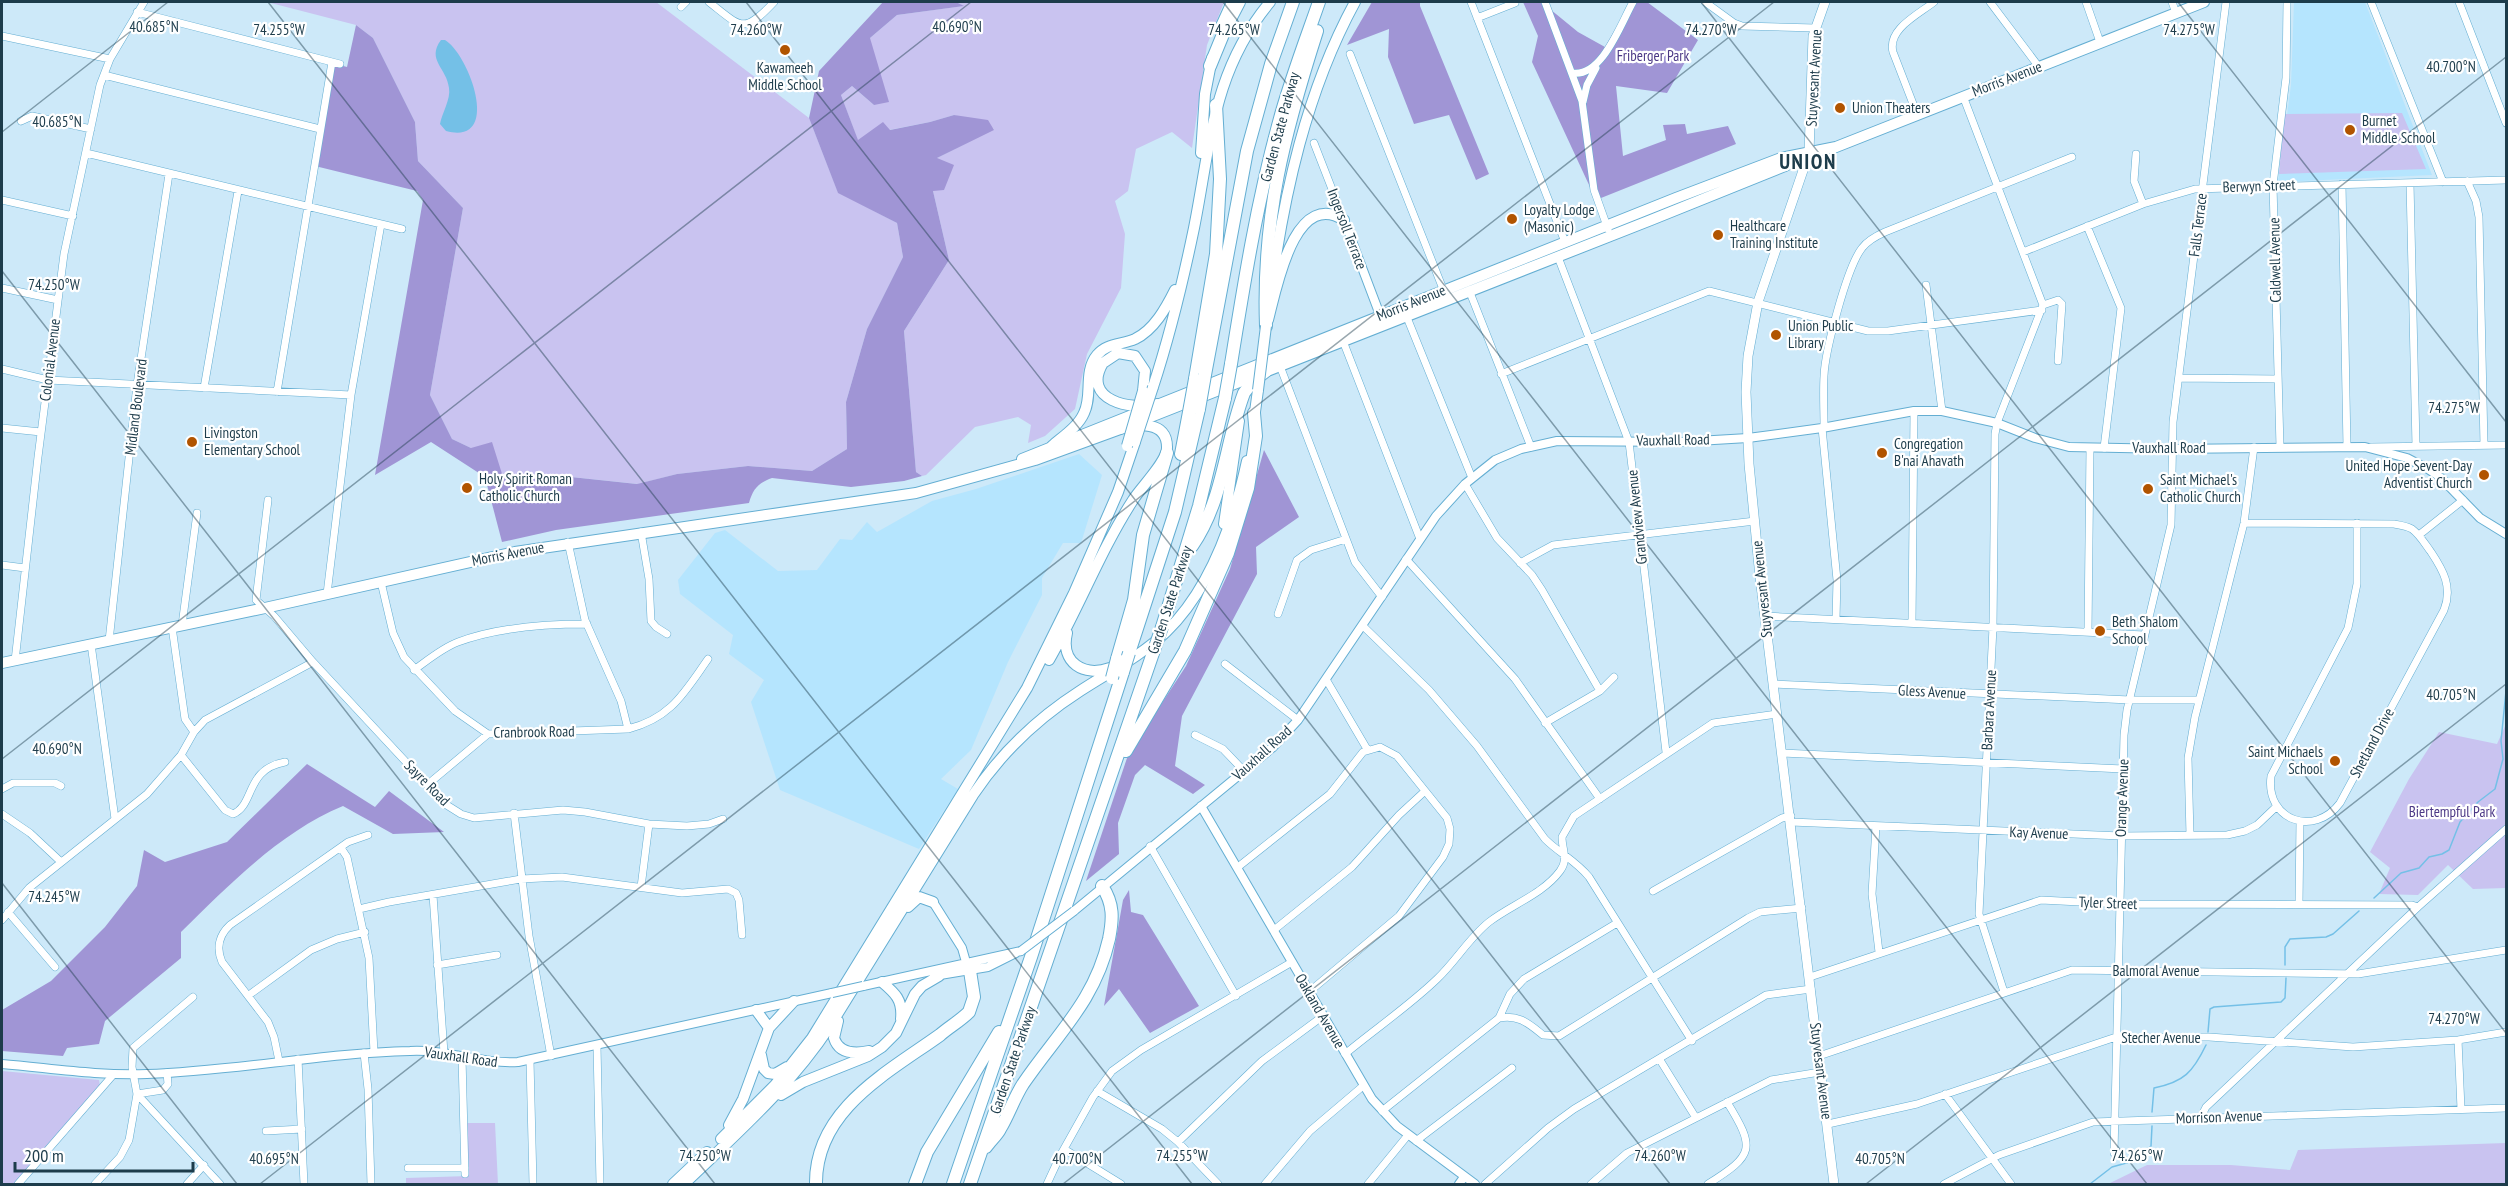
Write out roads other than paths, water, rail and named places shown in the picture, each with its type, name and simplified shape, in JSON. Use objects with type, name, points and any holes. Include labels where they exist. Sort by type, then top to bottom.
[{"type":"highway","points":[[1210,66],[1239,2]]},
{"type":"highway","name":"Garden State Parkway","points":[[970,1185],[1104,795],[1175,512],[1200,377],[1250,141],[1271,64],[1293,2]]},
{"type":"highway","name":"Garden State Parkway","points":[[953,1185],[1015,1005],[1117,675],[1141,653],[1162,627],[1185,556],[1206,481],[1225,398],[1271,151],[1289,88],[1320,2]]},
{"type":"highway","points":[[1266,326],[1265,266],[1272,200],[1294,103],[1325,2]]},
{"type":"highway","points":[[1200,377],[1216,254],[1220,179],[1216,105]]},
{"type":"highway","points":[[1185,556],[1199,536],[1217,494],[1242,400],[1250,384],[1266,371]]},
{"type":"highway","points":[[1104,795],[1138,728],[1185,651],[1228,553],[1248,488],[1256,436],[1254,413]]},
{"type":"highway","points":[[1117,675],[1117,659],[1134,600],[1143,535],[1167,453]]},
{"type":"highway","points":[[981,1152],[1000,1130],[1024,1084],[1073,1020],[1094,985],[1103,961],[1112,922],[1110,901],[1102,886]]},
{"type":"highway","points":[[816,1185],[822,1148],[845,1107],[964,1017],[971,1009],[974,997],[968,966]]},
{"type":"highway","points":[[915,1185],[927,1152],[1015,1005]]},
{"type":"main road","points":[[1194,226],[1205,94],[1218,35],[1232,2]]},
{"type":"main road","points":[[673,1185],[768,1092],[795,1062],[819,1028],[1027,688],[1072,598],[1118,492],[1185,268],[1222,83],[1240,44],[1270,2]]},
{"type":"main road","points":[[684,1185],[764,1108],[806,1061],[982,782],[1006,752],[1064,702],[1141,653],[1180,617],[1201,585],[1215,556],[1239,493],[1258,390],[1280,234],[1303,129],[1328,57],[1355,2]]},
{"type":"main road","name":"Stuyvesant Avenue","points":[[1825,2],[1815,28],[1809,153],[1758,302],[1748,356],[1746,392],[1755,521],[1765,616],[1834,1185]]},
{"type":"main road","name":"Morris Avenue","points":[[1467,286],[1558,257],[1608,231],[1781,158],[1836,147],[2100,42],[2174,7],[2204,2]]},
{"type":"main road","points":[[1266,326],[1282,267],[1298,234],[1310,221],[1324,214],[1332,213],[1344,220]]},
{"type":"main road","name":"Morris Avenue","points":[[2,663],[568,542],[905,495],[957,483],[1035,460],[1120,429],[1343,341],[1404,311],[1467,286],[1565,242],[1608,231]]},
{"type":"main road","points":[[1052,446],[1080,420],[1087,405],[1089,373],[1094,359],[1108,346],[1134,339],[1145,333],[1160,316],[1185,268]]},
{"type":"main road","name":"Morris Avenue","points":[[1016,464],[1052,446],[1380,315],[1404,311]]},
{"type":"main road","points":[[1148,389],[1145,371],[1140,361],[1132,354],[1125,352],[1114,354],[1101,366],[1099,385],[1108,398],[1132,407],[1157,404]]},
{"type":"main road","points":[[1215,556],[1225,518],[1242,400]]},
{"type":"main road","points":[[1027,688],[1042,672],[1071,622],[1119,523],[1167,453],[1166,438],[1155,427],[1142,424],[1120,429]]},
{"type":"main road","points":[[1071,622],[1066,639],[1066,650],[1073,662],[1085,670],[1102,671],[1141,653]]},
{"type":"main road","points":[[928,867],[926,884],[933,902]]},
{"type":"main road","points":[[896,920],[917,898],[933,902]]},
{"type":"main road","points":[[764,1108],[803,1082],[868,1056],[886,1044],[899,1027],[915,994],[922,986],[939,976]]},
{"type":"main road","points":[[882,982],[899,1000],[902,1011],[899,1027]]},
{"type":"main road","points":[[848,996],[835,1028],[836,1044],[843,1050],[853,1053],[886,1044]]},
{"type":"main road","points":[[717,1142],[739,1109],[769,1028],[794,1001]]},
{"type":"main road","points":[[756,1010],[769,1028]]},
{"type":"main road","points":[[760,1055],[765,1071],[770,1074],[777,1073],[795,1062]]},
{"type":"street","name":"Colonial Avenue","points":[[15,661],[41,432],[58,300],[72,216],[104,75],[110,59],[144,2]]},
{"type":"street","points":[[709,2],[736,23],[747,24],[759,18],[774,2]]},
{"type":"street","points":[[1471,2],[1565,242]]},
{"type":"street","points":[[1545,2],[1583,106],[1594,190],[1608,231]]},
{"type":"street","points":[[1583,106],[1587,86],[1633,2]]},
{"type":"street","points":[[1708,2],[1734,23],[1742,26],[1815,28]]},
{"type":"street","points":[[1917,114],[1893,52],[1892,42],[1899,29],[1934,2]]},
{"type":"street","points":[[1990,2],[2039,67]]},
{"type":"street","points":[[2086,2],[2100,42]]},
{"type":"street","name":"Falls Terrace","points":[[2171,448],[2226,2]]},
{"type":"street","name":"Caldwell Avenue","points":[[2280,447],[2273,185],[2286,78],[2287,2]]},
{"type":"street","points":[[2371,2],[2443,182]]},
{"type":"street","points":[[2459,2],[2506,123]]},
{"type":"street","points":[[1477,18],[1515,3]]},
{"type":"street","points":[[137,12],[340,64]]},
{"type":"street","points":[[2,36],[110,59]]},
{"type":"street","points":[[1350,54],[1446,295]]},
{"type":"street","points":[[277,392],[332,62]]},
{"type":"street","points":[[1572,73],[1586,73],[1599,63]]},
{"type":"street","points":[[104,75],[320,129]]},
{"type":"street","points":[[1963,96],[2043,307],[1997,423]]},
{"type":"street","points":[[21,121],[32,117],[91,129]]},
{"type":"street","name":"Ingersoll Terrace","points":[[1314,143],[1380,315]]},
{"type":"street","points":[[86,153],[402,229]]},
{"type":"street","points":[[2136,154],[2134,181],[2143,204]]},
{"type":"street","points":[[1836,619],[1837,580],[1823,428],[1824,375],[1827,347],[1856,259],[1862,248],[1872,238],[2072,157]]},
{"type":"street","name":"Midland Boulevard","points":[[109,640],[137,385],[168,174]]},
{"type":"street","name":"Berwyn Street","points":[[2023,252],[2143,204],[2203,188],[2506,180]]},
{"type":"street","points":[[2467,181],[2476,201],[2479,217],[2484,445]]},
{"type":"street","points":[[2410,183],[2416,446]]},
{"type":"street","points":[[2342,184],[2347,447]]},
{"type":"street","points":[[204,388],[238,191]]},
{"type":"street","points":[[2,200],[72,216]]},
{"type":"street","points":[[327,594],[351,395],[381,224]]},
{"type":"street","points":[[2087,225],[2121,308],[2104,448]]},
{"type":"street","name":"Grandview Avenue","points":[[1558,257],[1628,441],[1666,752]]},
{"type":"street","points":[[1926,285],[1942,411]]},
{"type":"street","points":[[1467,286],[1531,447]]},
{"type":"street","points":[[2,288],[58,300]]},
{"type":"street","points":[[1501,374],[1708,291],[1875,331],[1932,325],[2043,307],[2058,300],[2062,304],[2058,361]]},
{"type":"street","points":[[1404,311],[1468,481],[1489,527],[1542,590],[1600,691]]},
{"type":"street","points":[[1343,341],[1420,539]]},
{"type":"street","points":[[1280,366],[1359,569],[1382,597]]},
{"type":"street","points":[[2,369],[48,380],[351,395]]},
{"type":"street","points":[[2180,378],[2278,379]]},
{"type":"street","points":[[1912,623],[1914,411]]},
{"type":"street","name":"Vauxhall Road","points":[[2,1064],[113,1075],[167,1073],[413,1050],[444,1053],[496,1063],[530,1060],[913,975],[968,966],[996,965],[1021,951],[1074,911],[1150,846],[1272,748],[1299,720],[1436,516],[1468,481],[1495,460],[1531,447],[1557,441],[1680,442],[1748,438],[1823,428],[1914,411],[1942,411],[1997,423],[2051,443],[2090,448],[2365,447],[2407,458],[2428,469],[2480,518],[2506,534]]},
{"type":"street","name":"Barbara Avenue","points":[[1997,423],[1993,627],[1980,920],[2004,992]]},
{"type":"street","points":[[2,428],[41,432]]},
{"type":"street","points":[[2365,447],[2506,444]]},
{"type":"street","points":[[2190,835],[2188,758],[2199,700],[2244,523],[2254,447]]},
{"type":"street","points":[[2088,632],[2090,448]]},
{"type":"street","name":"Orange Avenue","points":[[2114,1153],[2124,735],[2144,635],[2171,525],[2171,448]]},
{"type":"street","points":[[265,608],[256,600],[268,500]]},
{"type":"street","points":[[2244,523],[2394,524],[2410,528],[2419,535],[2463,500]]},
{"type":"street","points":[[194,732],[185,719],[177,626],[197,513]]},
{"type":"street","points":[[1520,562],[1553,545],[1755,521]]},
{"type":"street","points":[[2299,904],[2300,821],[2285,814],[2277,806],[2270,792],[2271,773],[2342,642],[2353,613],[2357,584],[2357,524]]},
{"type":"street","points":[[641,532],[649,579],[651,621],[667,634]]},
{"type":"street","name":"Shetland Drive","points":[[2300,821],[2315,821],[2326,817],[2340,803],[2444,610],[2448,591],[2446,577],[2419,535]]},
{"type":"street","points":[[1278,614],[1297,560],[1311,550],[1346,539]]},
{"type":"street","points":[[568,542],[578,595],[587,624],[621,701],[628,729]]},
{"type":"street","points":[[1406,559],[1515,679],[1600,799]]},
{"type":"street","points":[[2,566],[25,568]]},
{"type":"street","name":"Cranbrook Road","points":[[381,582],[393,633],[398,646],[414,670],[454,711],[488,734],[628,729],[652,722],[668,711],[708,659]]},
{"type":"street","name":"Sayre Road","points":[[265,608],[445,804],[461,814],[474,818],[563,810],[649,824],[699,825],[723,819]]},
{"type":"street","points":[[1765,616],[2144,635]]},
{"type":"street","points":[[414,670],[442,650],[458,642],[494,632],[548,624],[587,624]]},
{"type":"street","points":[[1363,626],[1430,690],[1477,746],[1545,838],[1581,867],[1589,877],[1692,1041]]},
{"type":"street","points":[[91,644],[115,819]]},
{"type":"street","points":[[2,920],[29,888],[60,861],[147,794],[181,755],[194,732],[211,715],[313,662]]},
{"type":"street","points":[[1225,664],[1299,720]]},
{"type":"street","points":[[1545,723],[1600,691],[1614,677]]},
{"type":"street","points":[[1327,681],[1367,749]]},
{"type":"street","name":"Gless Avenue","points":[[1773,684],[1990,695],[2199,700]]},
{"type":"street","points":[[1345,1054],[1428,987],[1485,925],[1549,883],[1563,866],[1566,855],[1562,837],[1574,816],[1666,752],[1713,723],[1777,714]]},
{"type":"street","points":[[427,785],[488,734]]},
{"type":"street","points":[[1195,735],[1223,749],[1244,771]]},
{"type":"street","points":[[1238,867],[1322,801],[1367,749],[1380,747],[1389,749],[1397,756],[1449,821],[1451,837],[1446,852],[1399,916],[1309,992]]},
{"type":"street","points":[[1782,753],[2123,770]]},
{"type":"street","points":[[181,755],[225,810],[232,814],[241,808],[263,771],[285,762]]},
{"type":"street","points":[[2,789],[13,783],[55,783],[61,786]]},
{"type":"street","points":[[1274,930],[1360,860],[1399,814],[1425,790]]},
{"type":"street","name":"Oakland Avenue","points":[[1201,806],[1363,1086],[1382,1112],[1462,1181],[1474,1185]]},
{"type":"street","name":"Kay Avenue","points":[[1791,819],[1876,826],[2121,837],[2227,835],[2245,831],[2263,821],[2277,806]]},
{"type":"street","points":[[514,813],[529,936],[551,1056]]},
{"type":"street","points":[[2,814],[30,833],[60,861]]},
{"type":"street","points":[[1653,891],[1782,818],[1791,819]]},
{"type":"street","points":[[641,887],[649,824]]},
{"type":"street","points":[[1876,826],[1872,894],[1879,952]]},
{"type":"street","points":[[2200,1117],[2206,1107],[2418,907],[2506,829]]},
{"type":"street","points":[[279,1061],[271,1029],[220,956],[219,945],[222,934],[230,925],[355,838],[368,835]]},
{"type":"street","points":[[1150,846],[1236,996]]},
{"type":"street","points":[[341,848],[347,857],[365,932],[374,1052]]},
{"type":"street","points":[[359,909],[521,879],[562,877],[682,893],[732,890],[739,900],[742,935]]},
{"type":"street","points":[[433,895],[444,1053]]},
{"type":"street","name":"Tyler Street","points":[[1810,977],[1879,952],[2041,900],[2120,904],[2412,905],[2418,907]]},
{"type":"street","points":[[933,902],[962,948],[968,966]]},
{"type":"street","points":[[1499,1018],[1521,1019],[1532,1024],[1543,1035],[1554,1037],[1760,912],[1802,908]]},
{"type":"street","points":[[8,912],[55,967]]},
{"type":"street","points":[[1382,1112],[1499,1018],[1510,994],[1524,979],[1617,923]]},
{"type":"street","points":[[249,995],[311,950],[337,939],[365,932]]},
{"type":"street","name":"Balmoral Avenue","points":[[1819,1056],[2072,970],[2349,974],[2506,950]]},
{"type":"street","name":"Vauxhall Road","points":[[913,975],[939,976],[994,956],[1021,951]]},
{"type":"street","points":[[437,965],[497,955]]},
{"type":"street","points":[[1047,1185],[1064,1149],[1097,1091],[1112,1071],[1131,1056],[1292,962]]},
{"type":"street","points":[[1485,1185],[1560,1119],[1766,995],[1811,989]]},
{"type":"street","points":[[95,1185],[126,1148],[137,1094],[132,1067],[132,1051],[135,1045],[193,997]]},
{"type":"street","points":[[1178,1142],[1262,1061],[1323,1016]]},
{"type":"street","name":"Stecher Avenue","points":[[1828,1124],[1917,1104],[2116,1037],[2209,1037],[2353,1047],[2458,1040],[2506,1032]]},
{"type":"street","points":[[2458,1040],[2461,1110]]},
{"type":"street","points":[[597,1046],[600,1185]]},
{"type":"street","points":[[364,1053],[368,1089],[371,1185]]},
{"type":"street","points":[[408,1168],[465,1171],[462,1057]]},
{"type":"street","points":[[298,1059],[304,1185]]},
{"type":"street","points":[[530,1060],[533,1185]]},
{"type":"street","points":[[1660,1060],[1696,1118]]},
{"type":"street","points":[[1368,1185],[1412,1138],[1512,1068]]},
{"type":"street","points":[[1594,1184],[1627,1153],[1771,1080],[1820,1072]]},
{"type":"street","points":[[137,1094],[163,1090],[168,1084],[167,1073]]},
{"type":"street","points":[[18,1185],[113,1075]]},
{"type":"street","points":[[1265,1185],[1310,1131],[1363,1086]]},
{"type":"street","points":[[1097,1091],[1178,1142],[1218,1185]]},
{"type":"street","points":[[137,1094],[220,1185]]},
{"type":"street","points":[[1945,1094],[2011,1185]]},
{"type":"street","points":[[1708,1185],[1737,1166],[1746,1149],[1744,1129],[1727,1102]]},
{"type":"street","name":"Morrison Avenue","points":[[1944,1185],[1993,1159],[2085,1124],[2115,1120],[2506,1108]]},
{"type":"street","points":[[266,1131],[302,1129]]},
{"type":"street","points":[[1064,1149],[1121,1185]]},
{"type":"street","points":[[187,1185],[204,1165]]},
{"type":"waterway","points":[[2506,584],[2506,593]]},
{"type":"waterway","points":[[2374,898],[2401,873],[2419,868],[2429,857],[2449,850],[2460,822],[2478,802],[2495,789],[2503,759],[2501,741],[2506,691]]},
{"type":"waterway","points":[[2285,965],[2285,947],[2290,939],[2326,937],[2333,934],[2359,911]]},
{"type":"waterway","points":[[2208,1032],[2210,1009],[2281,1002],[2285,998],[2286,978]]},
{"type":"waterway","points":[[2152,1112],[2154,1088],[2180,1079],[2192,1069],[2206,1045]]},
{"type":"waterway","points":[[2090,1184],[2112,1167],[2137,1160],[2151,1146],[2152,1126]]},
{"type":"place","name":"Kawameeh Middle School","points":[[785,50]]},
{"type":"place","name":"Union Theaters","points":[[1840,108]]},
{"type":"place","name":"Burnet Middle School","points":[[2350,130]]},
{"type":"place","name":"Loyalty Lodge (Masonic)","points":[[1512,219]]},
{"type":"place","name":"Healthcare Training Institute","points":[[1718,235]]},
{"type":"place","name":"Union Public Library","points":[[1776,335]]},
{"type":"place","name":"Livingston Elementary School","points":[[192,442]]},
{"type":"place","name":"Congregation B'nai Ahavath","points":[[1882,453]]},
{"type":"place","name":"United Hope Sevent-Day Adventist Church","points":[[2484,475]]},
{"type":"place","name":"Holy Spirit Roman Catholic Church","points":[[467,488]]},
{"type":"place","name":"Saint Michael's Catholic Church","points":[[2148,489]]},
{"type":"place","name":"Beth Shalom School","points":[[2100,631]]},
{"type":"place","name":"Saint Michaels School","points":[[2335,761]]},
{"type":"district","name":"UNION","points":[[1808,162]]},
{"type":"park label","name":"Friberger Park","points":[[1653,56]]},
{"type":"park label","name":"Biertempful Park","points":[[2452,812]]}]
